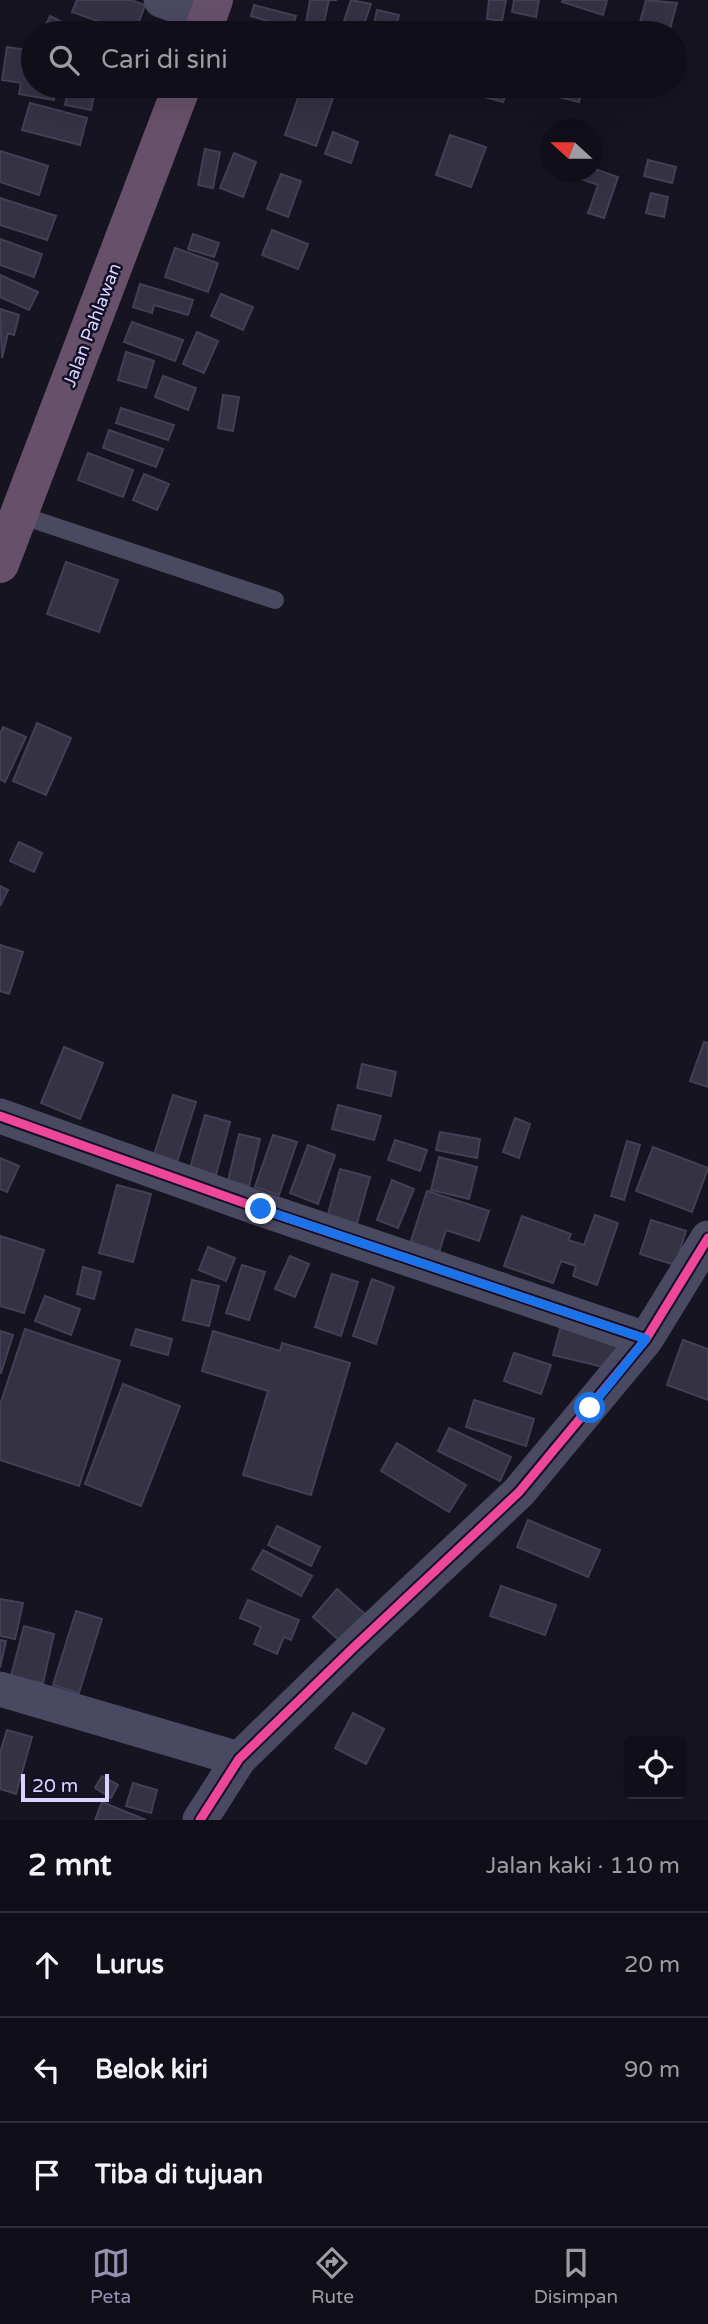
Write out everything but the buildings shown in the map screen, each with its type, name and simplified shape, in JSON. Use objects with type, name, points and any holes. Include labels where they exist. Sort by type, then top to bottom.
[{"type":"highway","name":"Jalan Pahlawan","points":[[0,564],[177,98]]},
{"type":"street","points":[[161,0],[208,17]]},
{"type":"street","points":[[0,1116],[261,1209],[646,1339]]},
{"type":"street","points":[[200,1820],[239,1759],[519,1492],[646,1339],[708,1238]]},
{"type":"street","points":[[0,1689],[239,1759]]},
{"type":"lane","points":[[20,515],[275,600]]},
{"type":"cycle path","points":[[0,1116],[261,1209],[646,1339]]},
{"type":"cycle path","points":[[200,1820],[239,1759],[519,1492],[646,1339],[708,1238]]},
{"type":"route","points":[[261,1209],[646,1339],[590,1408]]}]
